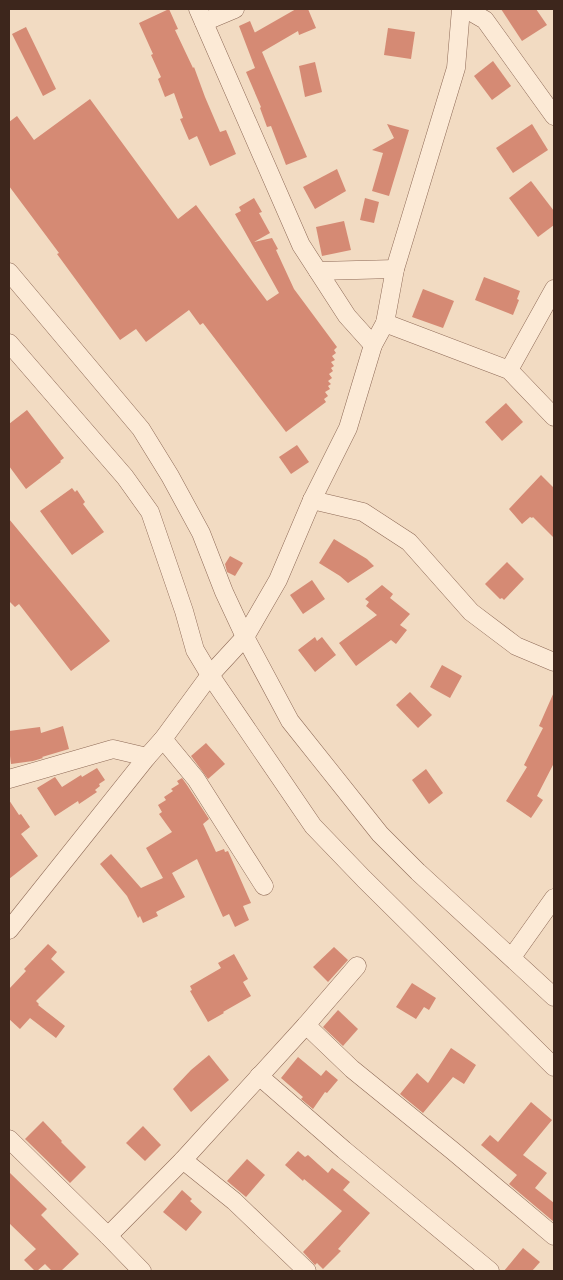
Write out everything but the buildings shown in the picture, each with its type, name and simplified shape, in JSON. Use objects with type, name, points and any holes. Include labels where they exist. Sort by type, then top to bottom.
[{"type":"street","points":[[235,9],[201,15],[301,245],[347,316],[373,345]]},
{"type":"street","points":[[9,930],[163,739],[214,671],[245,637],[278,580],[312,500],[348,428],[373,345],[385,324],[395,269],[456,68],[461,9]]},
{"type":"street","points":[[466,9],[485,20],[554,116]]},
{"type":"street","points":[[318,271],[395,269]]},
{"type":"street","points":[[9,272],[141,429],[170,476],[201,533],[224,592],[245,637],[290,721],[380,834],[418,872],[554,997]]},
{"type":"street","points":[[509,370],[554,289]]},
{"type":"street","points":[[385,324],[509,370],[554,417]]},
{"type":"street","points":[[9,343],[125,476],[150,512],[184,611],[195,650],[214,671],[313,826],[554,1067]]},
{"type":"street","points":[[312,500],[363,512],[409,542],[471,612],[516,646],[554,662]]},
{"type":"street","points":[[163,739],[196,779],[264,886]]},
{"type":"street","points":[[9,780],[113,749],[147,757]]},
{"type":"street","points":[[512,957],[554,898]]},
{"type":"street","points":[[108,1236],[183,1160],[357,966]]},
{"type":"street","points":[[306,1025],[352,1069],[554,1236]]},
{"type":"street","points":[[259,1076],[351,1156],[490,1271]]},
{"type":"street","points":[[9,1139],[142,1271]]},
{"type":"street","points":[[183,1160],[234,1202],[307,1271]]}]
